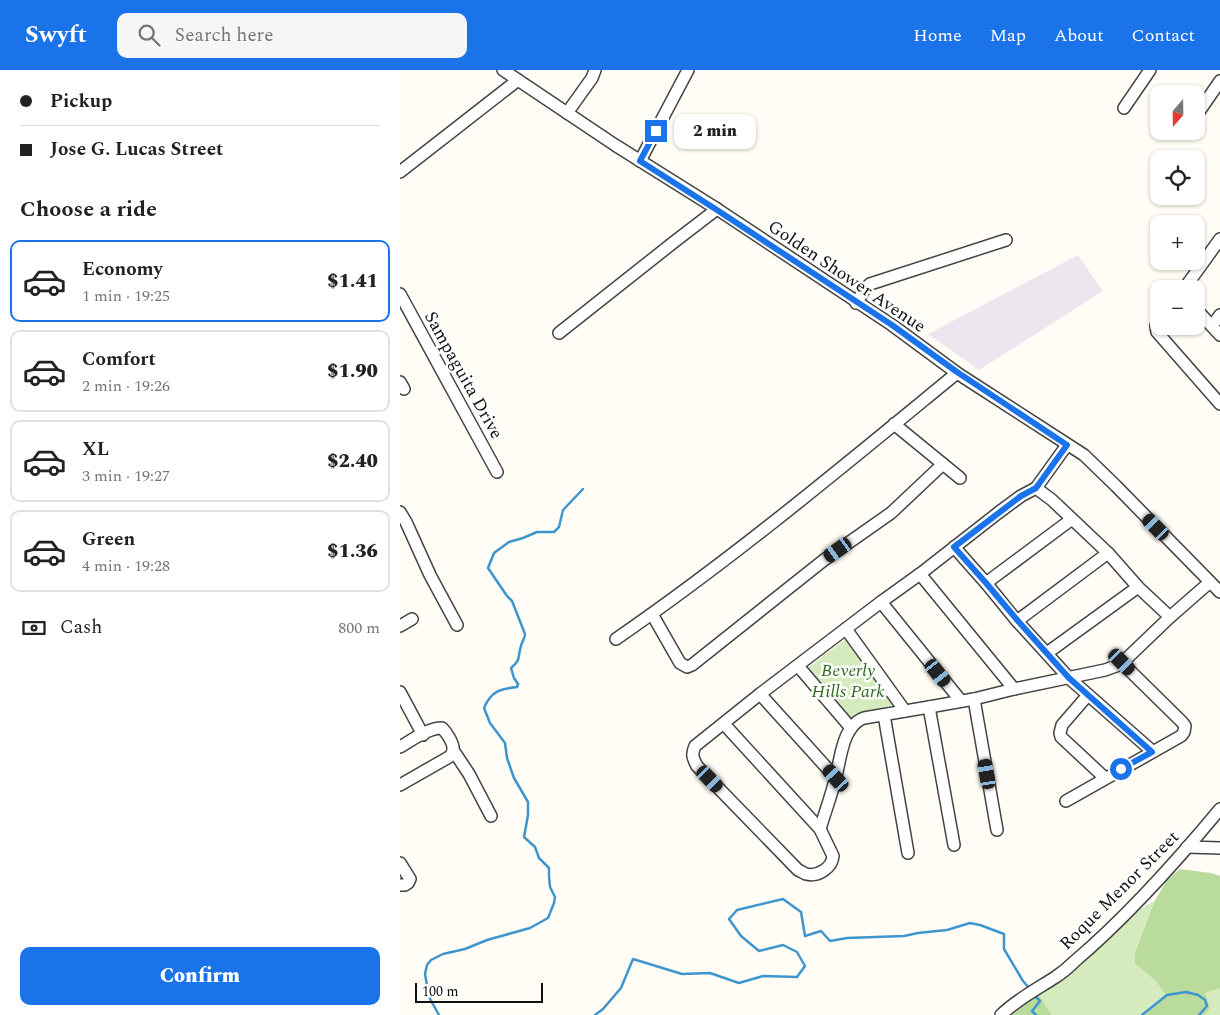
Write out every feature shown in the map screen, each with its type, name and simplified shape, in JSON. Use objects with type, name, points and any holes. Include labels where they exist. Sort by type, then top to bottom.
[{"type":"street","name":"Golden Shower Avenue","points":[[503,70],[892,325],[957,372],[1084,455],[1220,592]]},
{"type":"street","points":[[567,113],[592,78],[595,70]]},
{"type":"street","points":[[640,161],[688,70]]},
{"type":"street","points":[[1124,108],[1150,70]]},
{"type":"street","points":[[400,172],[518,80]]},
{"type":"street","points":[[1205,103],[1220,81]]},
{"type":"street","points":[[559,333],[717,210]]},
{"type":"street","points":[[1190,280],[1220,239]]},
{"type":"street","points":[[856,303],[864,289],[870,284],[1006,240]]},
{"type":"street","name":"Sampaguita Drive","points":[[400,294],[497,472]]},
{"type":"street","points":[[1212,326],[1220,315]]},
{"type":"street","points":[[1205,319],[1220,335]]},
{"type":"street","points":[[1160,335],[1220,404]]},
{"type":"street","points":[[616,639],[710,572],[789,510],[957,372]]},
{"type":"street","points":[[894,424],[960,478]]},
{"type":"street","points":[[724,724],[820,829],[833,856],[826,869],[815,874],[807,874],[798,870],[697,766],[692,753],[695,746],[760,694],[1021,496],[1036,488],[1067,445]]},
{"type":"street","points":[[652,614],[680,663],[687,667],[692,665],[824,560],[891,513],[943,464]]},
{"type":"street","points":[[1036,488],[1052,500],[1108,553],[1138,587],[1170,616]]},
{"type":"street","points":[[400,512],[430,575],[458,625]]},
{"type":"street","points":[[986,583],[1072,519]]},
{"type":"street","points":[[954,547],[1069,678],[1152,752]]},
{"type":"street","points":[[1018,621],[1108,553]]},
{"type":"street","points":[[920,574],[1014,689]]},
{"type":"street","points":[[820,829],[848,731],[858,720],[974,699],[1116,666],[1210,582]]},
{"type":"street","points":[[1047,653],[1138,587]]},
{"type":"street","points":[[881,602],[961,701]]},
{"type":"street","points":[[400,626],[412,619]]},
{"type":"street","points":[[846,629],[905,711]]},
{"type":"street","points":[[1066,801],[1181,736],[1184,732],[1185,726],[1122,662]]},
{"type":"street","points":[[798,666],[851,728]]},
{"type":"street","points":[[400,692],[403,705],[423,734]]},
{"type":"street","points":[[760,694],[836,778]]},
{"type":"street","points":[[1088,695],[1062,725],[1060,733],[1061,737],[1105,778]]},
{"type":"street","points":[[974,699],[997,830]]},
{"type":"street","points":[[929,708],[954,844]]},
{"type":"street","points":[[884,715],[908,853]]},
{"type":"street","points":[[400,747],[434,729],[442,728],[491,816]]},
{"type":"street","points":[[400,785],[449,757],[453,750]]},
{"type":"street","name":"Roque Menor Street","points":[[1002,1015],[1006,1010],[1070,966],[1111,928],[1220,809]]},
{"type":"street","points":[[1187,847],[1220,848]]},
{"type":"street","points":[[400,863],[410,879],[408,883],[400,885]]},
{"type":"shaded area","points":[[1078,255],[1103,291],[979,370],[928,334]]},
{"type":"green space","name":"Beverly Hills Park","points":[[847,638],[897,704],[861,714],[852,725],[805,670]]},
{"type":"green space","points":[[1180,869],[1220,876],[1220,988],[1205,993],[1210,1008],[1205,1015],[1142,1015],[1166,995],[1156,981],[1135,964],[1135,952],[1154,902],[1167,880]]},
{"type":"green space","points":[[1154,901],[1135,951],[1135,964],[1156,981],[1167,995],[1142,1015],[1052,1015],[1038,994],[1112,936],[1132,914]]},
{"type":"green space","points":[[1220,988],[1220,1015],[1205,1015],[1210,1008],[1204,993]]},
{"type":"green space","points":[[1038,994],[1052,1015],[1009,1015],[1012,1012]]},
{"type":"waterway","points":[[439,1015],[429,997],[425,974],[427,965],[431,960],[443,954],[465,949],[487,940],[530,928],[548,918],[554,903],[555,897],[550,887],[549,868],[539,858],[535,847],[524,837],[528,802],[514,778],[507,758],[505,743],[490,723],[484,708],[493,694],[517,687],[518,684],[511,668],[518,660],[521,644],[525,637],[512,601],[488,568],[494,553],[509,542],[537,532],[554,532],[559,527],[563,510],[583,489]]},
{"type":"waterway","points":[[595,1015],[603,1009],[621,988],[633,959],[682,974],[710,973],[739,983],[763,976],[797,977],[805,966],[797,952],[783,945],[759,951],[741,936],[729,919],[737,910],[783,899],[801,912],[805,936],[821,931],[830,941],[847,938],[904,936],[947,930],[970,923],[980,925],[1004,934],[1004,949],[1023,981],[1030,989]]},
{"type":"waterway","points":[[1142,1015],[1167,995],[1186,992],[1198,995],[1205,1000],[1207,1006],[1199,1015]]},
{"type":"waterway","points":[[1035,996],[1040,1001],[1032,1011],[1036,1015]]},
{"type":"route","points":[[656,131],[640,161],[892,325],[957,372],[1067,445],[1036,488],[1021,496],[954,547],[1069,678],[1152,752],[1121,769]]}]
